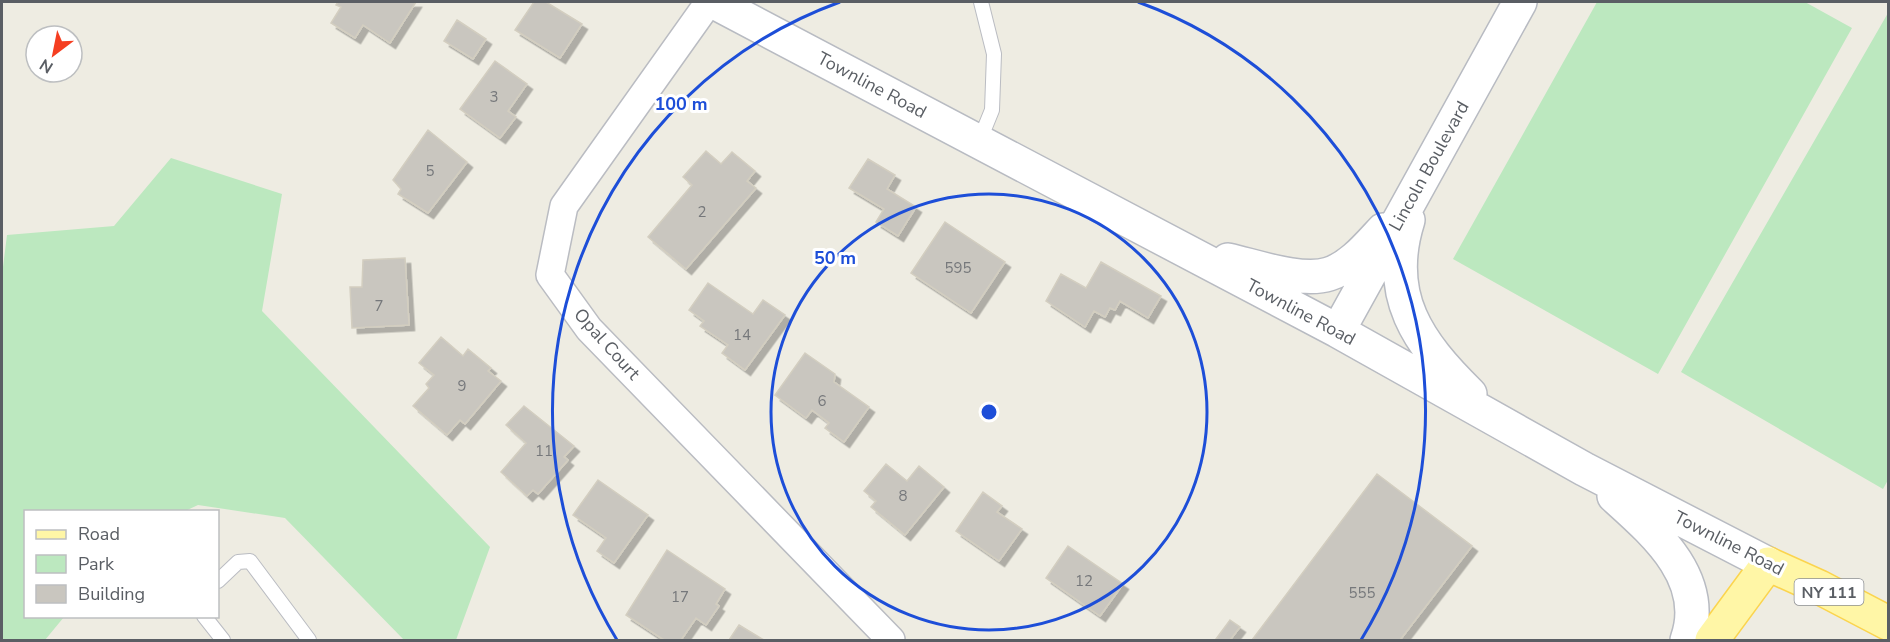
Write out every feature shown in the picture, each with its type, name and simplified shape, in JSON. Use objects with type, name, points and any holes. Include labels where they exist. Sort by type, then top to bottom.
[{"type":"main road","name":"Townline Road","points":[[1768,564],[1819,587],[1888,623]]},
{"type":"main road","points":[[1712,640],[1768,564]]},
{"type":"street","name":"Opal Court","points":[[710,2],[564,206],[550,276],[589,329],[891,640]]},
{"type":"street","name":"Townline Road","points":[[714,2],[1338,331],[1584,469],[1768,564]]},
{"type":"street","name":"Lincoln Boulevard","points":[[1338,331],[1520,2]]},
{"type":"street","points":[[1185,250],[1299,276],[1329,274],[1360,255],[1389,224],[1420,181]]},
{"type":"street","points":[[1420,181],[1404,233],[1404,301],[1415,331],[1436,358],[1496,420]]},
{"type":"street","points":[[1584,469],[1634,514],[1678,562],[1690,592],[1691,620],[1687,640]]},
{"type":"lane","points":[[979,142],[992,110],[994,54],[981,2]]},
{"type":"lane","points":[[219,580],[238,562],[250,561],[309,640]]},
{"type":"lane","points":[[206,618],[223,640]]},
{"type":"green space","points":[[1597,2],[1805,2],[1852,28],[1658,374],[1453,259]]},
{"type":"green space","points":[[1888,13],[1888,480],[1883,489],[1681,372]]},
{"type":"green space","points":[[171,158],[282,194],[262,311],[490,547],[456,640],[404,640],[285,518],[198,505],[187,510],[24,510],[24,618],[63,618],[45,640],[2,640],[2,275],[7,235],[114,226]]},
{"type":"building","points":[[338,2],[416,2],[390,43],[363,25],[355,38],[331,23],[341,7],[336,5]]},
{"type":"building","points":[[534,2],[546,2],[582,24],[560,58],[515,30]]},
{"type":"building","points":[[457,20],[486,39],[473,59],[444,41]]},
{"type":"building","points":[[495,61],[527,84],[508,111],[516,117],[500,138],[460,109]]},
{"type":"building","points":[[428,130],[467,162],[428,213],[398,194],[401,189],[393,180]]},
{"type":"building","points":[[706,151],[721,164],[732,152],[755,171],[747,181],[756,188],[686,269],[648,237],[692,185],[683,177]]},
{"type":"building","points":[[868,159],[895,175],[887,189],[916,207],[898,236],[876,222],[884,209],[849,188]]},
{"type":"building","points":[[945,222],[1005,262],[971,313],[911,273]]},
{"type":"building","points":[[405,258],[409,325],[352,328],[350,287],[362,287],[363,260]]},
{"type":"building","points":[[1101,262],[1161,296],[1148,318],[1120,301],[1115,310],[1110,308],[1105,317],[1094,311],[1085,327],[1046,301],[1061,274],[1086,288]]},
{"type":"building","points":[[708,283],[753,314],[763,300],[785,315],[745,370],[722,353],[728,345],[700,326],[704,321],[689,310]]},
{"type":"building","points":[[441,337],[463,356],[468,349],[491,368],[488,371],[501,381],[465,424],[460,420],[447,435],[413,406],[429,388],[426,384],[434,375],[419,363]]},
{"type":"building","points":[[805,353],[835,374],[834,382],[869,407],[844,442],[825,428],[829,423],[812,410],[806,418],[775,395]]},
{"type":"building","points":[[524,406],[574,446],[564,457],[568,460],[538,494],[533,490],[527,496],[501,472],[526,443],[506,425]]},
{"type":"building","points":[[886,464],[907,481],[919,466],[944,487],[905,535],[871,507],[876,501],[864,491]]},
{"type":"building","points":[[1377,474],[1472,546],[1400,640],[1252,640]]},
{"type":"building","points":[[598,480],[648,515],[614,563],[597,551],[606,538],[573,515]]},
{"type":"building","points":[[983,492],[1002,506],[997,512],[1022,529],[999,561],[956,531]]},
{"type":"building","points":[[1068,546],[1123,584],[1100,616],[1046,578]]},
{"type":"building","points":[[667,550],[725,589],[716,604],[719,606],[706,625],[696,618],[681,640],[664,640],[626,615]]},
{"type":"building","points":[[1230,620],[1240,627],[1230,640],[1216,639]]},
{"type":"building","points":[[739,625],[764,640],[729,640]]}]
